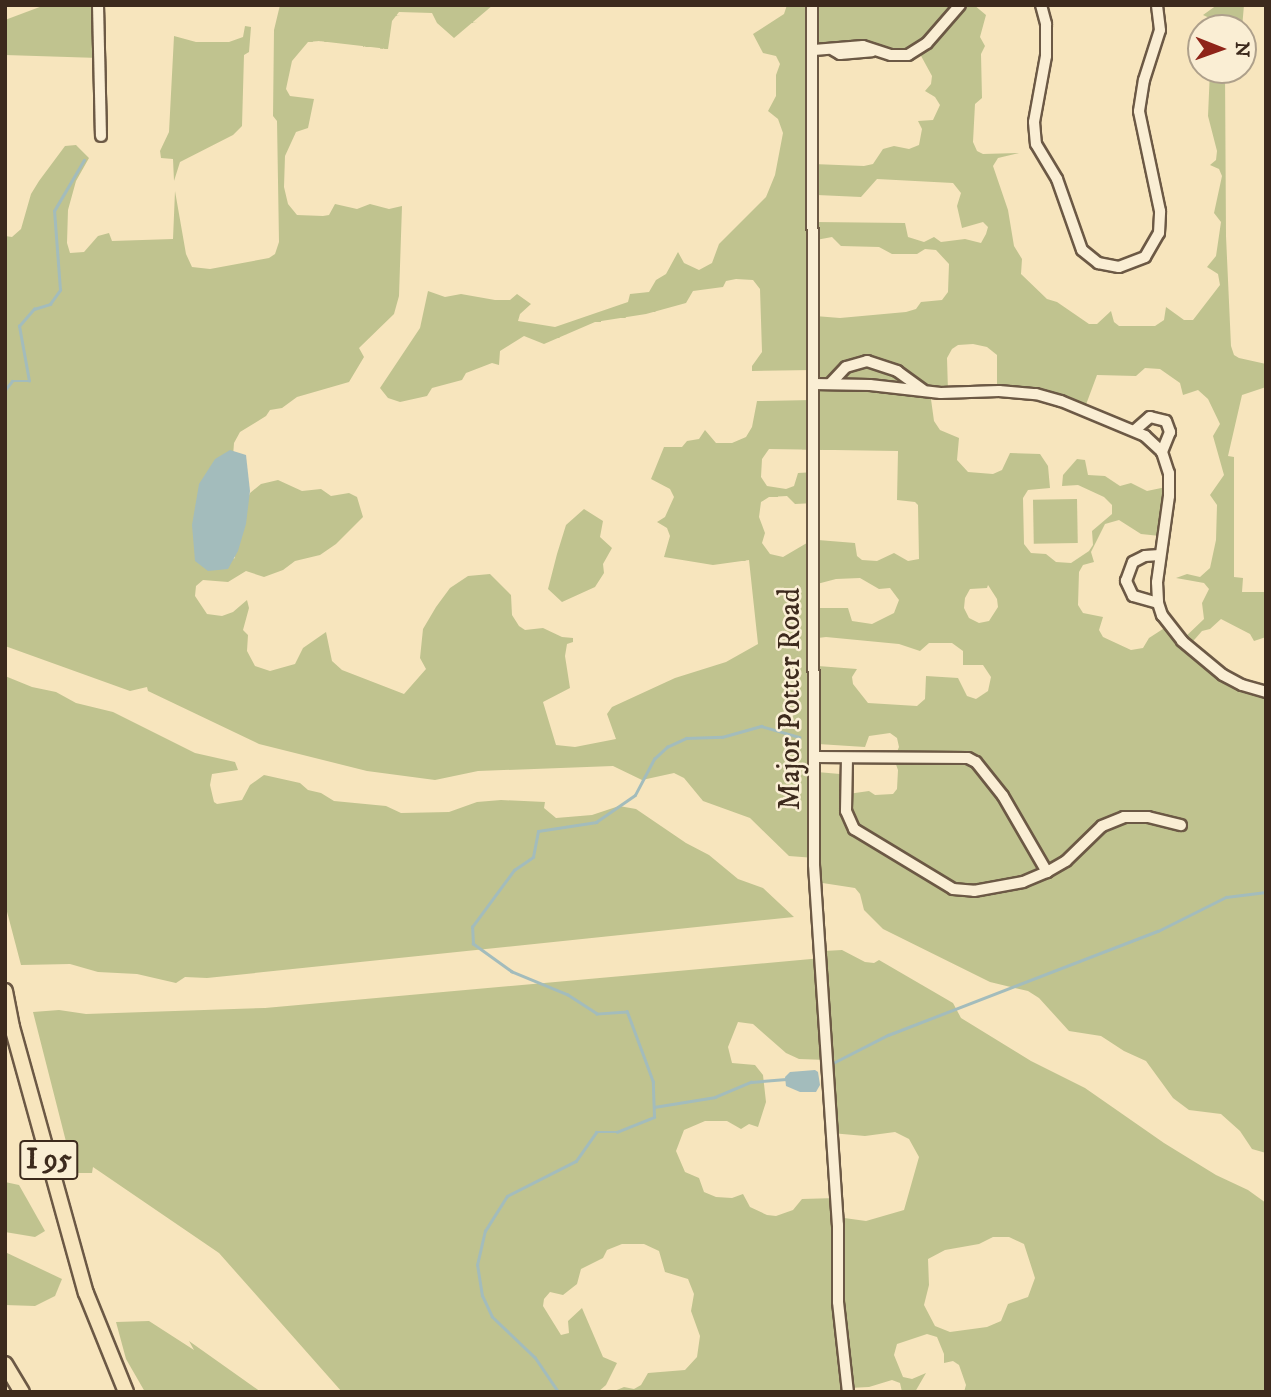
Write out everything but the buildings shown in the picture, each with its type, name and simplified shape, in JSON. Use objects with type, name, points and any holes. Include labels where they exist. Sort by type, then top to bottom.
[{"type":"highway","name":"I 95","points":[[5,990],[9,1021],[86,1293],[126,1392]]},
{"type":"highway","points":[[5,1364],[22,1392]]},
{"type":"street","points":[[99,5],[101,136]]},
{"type":"street","name":"Major Potter Road","points":[[813,5],[816,757],[814,865],[838,1224],[838,1302],[848,1392]]},
{"type":"street","points":[[814,50],[833,50],[840,54],[872,51],[897,56],[913,54],[935,35],[960,5]]},
{"type":"street","points":[[1042,6],[1046,56],[1034,122],[1034,139],[1061,190],[1082,250],[1098,263],[1119,267],[1139,261],[1150,252],[1160,226],[1139,111],[1144,80],[1160,30],[1157,5]]},
{"type":"street","points":[[831,383],[846,367],[867,361],[897,371],[926,392]]},
{"type":"street","points":[[814,384],[831,383],[926,392],[999,391],[1036,394],[1135,430],[1162,452]]},
{"type":"street","points":[[1135,430],[1150,417],[1166,421],[1169,434],[1162,452],[1170,484],[1160,555],[1158,603],[1174,634],[1202,659],[1232,680],[1266,692]]},
{"type":"street","points":[[1158,603],[1133,596],[1126,581],[1129,568],[1139,558],[1160,555]]},
{"type":"street","points":[[816,757],[968,758],[976,762],[1003,796],[1047,873]]},
{"type":"street","points":[[846,758],[846,811],[854,829],[909,865],[953,889],[974,891],[1023,882],[1047,873],[1066,861],[1102,826],[1124,817],[1148,817],[1181,825]]},
{"type":"green space","points":[[45,5],[99,5],[99,58],[5,55],[5,20]]},
{"type":"green space","points":[[280,5],[493,5],[454,38],[437,23],[432,13],[399,12],[392,21],[388,49],[308,42],[292,61],[286,89],[290,96],[314,99],[308,128],[296,132],[285,156],[284,187],[288,204],[297,215],[323,216],[329,215],[335,204],[357,209],[370,204],[389,209],[402,206],[399,296],[394,314],[359,348],[364,357],[349,382],[297,397],[282,408],[270,410],[266,416],[240,432],[234,443],[225,563],[235,558],[235,533],[250,493],[261,484],[278,480],[302,491],[321,489],[331,496],[349,493],[357,497],[363,517],[336,544],[320,555],[295,561],[283,570],[264,577],[246,571],[228,582],[203,580],[196,586],[195,596],[207,614],[222,616],[233,612],[247,600],[249,608],[243,630],[248,635],[247,651],[255,666],[270,671],[295,664],[303,648],[326,632],[332,661],[342,670],[404,694],[426,669],[420,658],[423,629],[436,607],[450,588],[468,576],[490,574],[511,595],[512,615],[519,626],[525,630],[543,628],[562,637],[573,638],[573,642],[567,644],[565,656],[570,688],[543,702],[556,745],[575,747],[616,739],[607,714],[612,707],[675,678],[726,662],[758,644],[749,560],[713,565],[664,557],[670,536],[667,528],[657,522],[665,517],[674,497],[670,489],[651,479],[664,447],[682,447],[687,441],[699,439],[705,430],[716,443],[732,443],[746,437],[752,427],[757,401],[813,400],[813,370],[752,371],[752,366],[762,352],[760,289],[753,280],[736,279],[726,281],[723,287],[693,291],[686,303],[646,314],[595,322],[544,344],[524,336],[500,351],[499,365],[492,363],[466,373],[462,380],[432,388],[427,396],[400,402],[388,398],[380,388],[420,328],[428,291],[445,297],[461,294],[495,300],[510,300],[517,294],[531,304],[520,314],[518,321],[555,327],[628,302],[630,294],[649,292],[656,280],[666,274],[678,252],[684,263],[699,270],[712,263],[719,244],[766,197],[775,175],[783,133],[778,119],[768,111],[776,96],[776,75],[780,64],[776,56],[763,53],[753,34],[784,14],[787,5],[974,5],[986,15],[980,37],[985,46],[981,54],[982,98],[975,104],[973,142],[977,151],[983,154],[1019,153],[998,158],[993,166],[1008,210],[1014,246],[1022,259],[1021,274],[1047,299],[1057,302],[1089,324],[1097,324],[1111,311],[1114,322],[1119,326],[1155,326],[1164,320],[1166,307],[1184,320],[1193,320],[1220,285],[1218,274],[1207,267],[1216,256],[1221,222],[1214,213],[1222,176],[1219,169],[1210,165],[1216,160],[1217,151],[1208,116],[1209,84],[1225,84],[1226,236],[1231,346],[1234,355],[1239,358],[1266,364],[1266,387],[1242,395],[1228,456],[1234,457],[1234,577],[1243,578],[1242,592],[1266,592],[1266,637],[1254,641],[1250,634],[1221,619],[1210,629],[1202,631],[1188,647],[1218,673],[1266,691],[1266,1153],[1252,1149],[1240,1131],[1221,1114],[1189,1110],[1173,1098],[1146,1061],[1101,1036],[1069,1031],[1039,998],[1028,991],[990,982],[883,929],[864,910],[860,894],[855,888],[816,882],[815,858],[789,856],[750,818],[703,801],[684,778],[674,773],[642,780],[613,766],[478,771],[435,780],[367,771],[259,744],[148,691],[147,687],[130,691],[5,646],[5,236],[12,237],[21,229],[31,194],[39,181],[65,146],[76,145],[89,158],[76,181],[68,210],[67,243],[70,253],[84,252],[98,236],[109,233],[112,241],[173,239],[175,191],[186,254],[192,267],[210,269],[269,258],[275,254],[279,242],[277,121],[273,116],[274,30]],"holes":[[[815,54],[893,59],[910,59],[920,54],[932,76],[931,84],[925,91],[935,97],[940,105],[933,120],[918,121],[922,129],[919,145],[909,149],[894,146],[883,149],[873,164],[864,166],[813,164]],[[877,179],[953,183],[961,193],[957,206],[962,228],[983,222],[988,227],[981,243],[965,239],[941,242],[934,237],[924,242],[908,237],[905,223],[815,222],[817,195],[861,197]],[[832,237],[841,246],[879,247],[892,254],[917,254],[925,249],[936,250],[949,264],[948,292],[942,300],[921,302],[916,309],[906,312],[840,318],[815,316],[816,240]],[[958,345],[987,347],[997,355],[997,388],[1084,410],[1097,375],[1136,376],[1145,368],[1160,369],[1180,383],[1183,395],[1198,390],[1208,399],[1220,424],[1213,436],[1224,475],[1210,495],[1217,505],[1216,540],[1210,568],[1200,577],[1187,574],[1176,578],[1204,583],[1209,589],[1202,603],[1204,619],[1181,641],[1166,627],[1149,638],[1143,648],[1131,650],[1103,637],[1099,630],[1103,617],[1083,613],[1078,605],[1079,572],[1083,565],[1094,562],[1091,552],[1105,524],[1119,520],[1141,534],[1160,536],[1166,487],[1147,491],[1131,483],[1120,486],[1105,476],[1088,475],[1085,460],[1077,459],[1063,475],[1062,486],[1078,485],[1104,497],[1112,505],[1112,514],[1092,531],[1093,545],[1089,551],[1071,563],[1056,562],[1046,554],[1031,553],[1024,544],[1023,498],[1028,490],[1050,488],[1048,466],[1040,454],[1010,453],[1002,470],[993,474],[968,472],[957,460],[959,438],[940,430],[934,421],[930,392],[948,391],[947,358]],[[769,449],[898,451],[897,500],[915,502],[918,505],[919,559],[908,561],[894,553],[877,561],[862,560],[857,556],[855,543],[818,540],[817,537],[783,557],[770,554],[762,543],[765,533],[759,517],[761,502],[769,497],[787,496],[795,504],[815,503],[815,472],[798,473],[794,486],[786,489],[767,486],[761,477],[762,459]],[[860,578],[879,589],[890,588],[899,600],[894,613],[872,624],[852,621],[848,608],[818,608],[817,584],[836,579]],[[988,585],[997,599],[998,607],[989,621],[979,623],[969,618],[964,608],[965,598],[970,589],[987,588]],[[818,638],[899,644],[920,651],[929,643],[952,643],[963,651],[963,665],[983,665],[991,677],[988,691],[976,699],[967,696],[958,678],[926,676],[925,699],[917,706],[868,703],[853,684],[852,677],[857,669],[818,666]],[[890,733],[897,738],[899,747],[894,759],[898,770],[897,789],[893,794],[875,795],[869,791],[848,794],[841,789],[840,774],[817,772],[818,744],[865,747],[869,736]]]},
{"type":"green space","points":[[1217,5],[1244,5],[1243,14],[1204,14]]},
{"type":"green space","points":[[245,26],[251,27],[249,52],[244,55],[242,126],[233,135],[180,162],[174,181],[173,159],[161,158],[160,151],[169,132],[174,36],[196,42],[229,42],[243,37]]},
{"type":"green space","points":[[1077,499],[1078,543],[1034,544],[1033,500]]},
{"type":"green space","points":[[584,509],[603,521],[600,537],[612,548],[603,564],[604,573],[595,587],[562,602],[548,589],[566,525]]},
{"type":"green space","points":[[5,676],[32,687],[56,692],[76,703],[113,712],[195,753],[235,762],[238,770],[212,774],[210,785],[214,802],[217,804],[242,800],[250,785],[264,775],[300,783],[308,790],[321,793],[334,801],[386,806],[401,813],[449,812],[477,802],[501,800],[545,802],[544,808],[556,818],[592,815],[619,806],[636,809],[686,843],[709,855],[738,879],[763,888],[794,917],[207,978],[185,977],[176,983],[137,974],[98,972],[70,964],[21,965],[5,904]]},
{"type":"green space","points":[[842,950],[865,962],[874,963],[879,960],[953,1003],[961,1018],[1031,1061],[1085,1088],[1164,1143],[1266,1203],[1266,1392],[964,1392],[966,1385],[959,1365],[953,1361],[944,1363],[944,1354],[937,1337],[927,1334],[897,1344],[894,1355],[903,1377],[912,1379],[926,1373],[915,1392],[902,1392],[900,1383],[892,1380],[869,1387],[849,1388],[849,1392],[612,1392],[624,1387],[634,1389],[641,1385],[648,1373],[685,1370],[697,1357],[700,1336],[691,1311],[694,1294],[688,1279],[665,1272],[659,1251],[644,1244],[622,1244],[607,1250],[603,1258],[581,1269],[577,1284],[563,1295],[550,1292],[544,1299],[543,1306],[561,1335],[569,1333],[568,1321],[582,1308],[603,1357],[617,1363],[606,1385],[598,1392],[342,1392],[219,1253],[93,1167],[92,1173],[74,1173],[33,1012],[59,1010],[86,1014],[265,1008],[822,958],[824,951]],"holes":[[[738,1022],[753,1024],[786,1053],[799,1059],[827,1060],[831,1133],[865,1136],[895,1132],[909,1139],[919,1157],[904,1210],[866,1221],[837,1217],[836,1198],[802,1199],[793,1210],[776,1216],[767,1215],[750,1207],[743,1194],[732,1198],[716,1197],[704,1192],[699,1178],[685,1172],[676,1151],[684,1130],[705,1121],[727,1121],[741,1129],[749,1124],[758,1127],[766,1102],[763,1075],[755,1065],[732,1063],[728,1047]],[[993,1237],[1009,1237],[1024,1244],[1035,1278],[1028,1297],[1008,1304],[1001,1321],[987,1327],[950,1332],[935,1326],[924,1305],[929,1285],[928,1259],[945,1250],[979,1244]]]},
{"type":"green space","points":[[5,1182],[19,1185],[45,1231],[35,1237],[5,1232]]},
{"type":"green space","points":[[5,1252],[62,1279],[55,1296],[35,1306],[5,1305]]},
{"type":"green space","points":[[149,1321],[194,1350],[189,1341],[261,1392],[145,1392],[126,1359],[116,1322]]},
{"type":"water","points":[[230,450],[246,455],[250,491],[246,524],[238,551],[228,569],[208,571],[195,561],[192,525],[199,484],[215,459]]},
{"type":"water","points":[[790,1072],[818,1072],[820,1085],[816,1092],[800,1092],[786,1086],[785,1077]]},
{"type":"waterway","points":[[5,390],[12,381],[29,381],[19,326],[34,309],[50,304],[60,290],[54,211],[84,160]]},
{"type":"waterway","points":[[558,1392],[535,1358],[492,1317],[482,1296],[477,1265],[485,1231],[507,1196],[576,1161],[596,1132],[617,1132],[654,1117],[653,1082],[627,1012],[597,1014],[568,995],[512,972],[473,944],[472,927],[514,870],[533,857],[538,831],[596,822],[635,795],[654,759],[667,747],[686,738],[722,737],[761,726],[799,737]]},
{"type":"waterway","points":[[831,1064],[888,1035],[1158,931],[1226,897],[1266,892]]},
{"type":"waterway","points":[[654,1107],[715,1097],[751,1082],[786,1079]]}]
